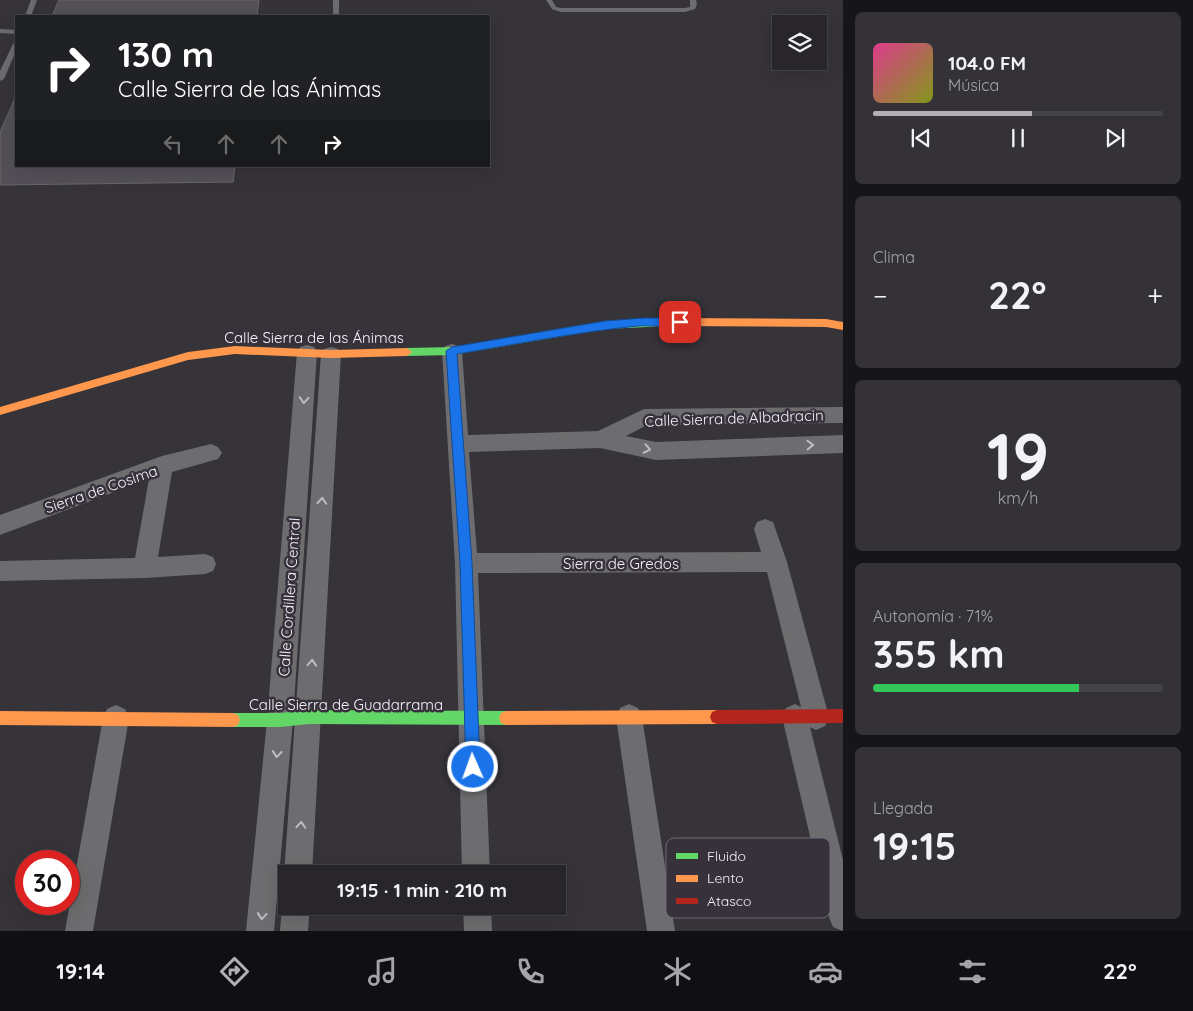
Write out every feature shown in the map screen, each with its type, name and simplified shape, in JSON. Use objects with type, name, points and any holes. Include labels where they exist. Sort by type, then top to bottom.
[{"type":"street","name":"Calle Sierra de las Ánimas","points":[[0,410],[188,356],[236,350],[331,354],[452,351],[605,325],[644,322],[826,323],[843,326]]},
{"type":"street","points":[[452,351],[466,563],[476,865]]},
{"type":"street","name":"Calle Cordillera Central","points":[[260,931],[280,720],[307,352]]},
{"type":"street","name":"Calle Cordillera Central","points":[[299,865],[331,354]]},
{"type":"street","name":"Calle Sierra de Albadracin","points":[[600,439],[644,417],[843,415]]},
{"type":"street","name":"Calle Sierra de Albadracin","points":[[458,444],[600,439],[656,451],[843,444]]},
{"type":"street","points":[[162,465],[211,453]]},
{"type":"street","name":"Sierra de Cosima","points":[[0,525],[162,465],[145,568]]},
{"type":"street","points":[[765,529],[776,562],[828,838]]},
{"type":"street","name":"Sierra de Gredos","points":[[466,563],[776,562]]},
{"type":"street","points":[[0,571],[145,568],[205,564]]},
{"type":"street","name":"Calle Sierra de Guadarrama","points":[[0,718],[280,720],[309,717],[843,716]]},
{"type":"street","points":[[629,717],[661,931]]},
{"type":"street","points":[[79,931],[116,718]]},
{"type":"street","points":[[830,847],[843,917]]},
{"type":"street","points":[[294,931],[295,915]]},
{"type":"street","points":[[477,915],[478,931]]},
{"type":"lane","points":[[28,15],[34,0]]},
{"type":"lane","points":[[336,0],[336,15]]},
{"type":"lane","points":[[549,0],[554,8],[562,10],[686,10],[693,8],[693,0]]},
{"type":"lane","points":[[612,0],[615,10]]},
{"type":"lane","points":[[0,31],[15,32]]},
{"type":"lane","points":[[0,79],[15,46]]},
{"type":"building","points":[[59,0],[259,0],[257,15],[52,15]]},
{"type":"building","points":[[15,98],[15,167],[235,167],[233,182],[0,185],[0,132]]},
{"type":"traffic: fast","points":[[407,352],[452,351],[605,325],[669,322]]},
{"type":"traffic: fast","points":[[233,720],[280,720],[309,717],[506,718]]},
{"type":"traffic: slow","points":[[669,322],[826,323],[843,326]]},
{"type":"traffic: slow","points":[[0,411],[188,356],[235,350],[331,354],[407,352]]},
{"type":"traffic: slow","points":[[506,718],[717,717]]},
{"type":"traffic: slow","points":[[0,718],[233,720]]},
{"type":"traffic: jam","points":[[717,717],[843,716]]},
{"type":"route","points":[[473,767],[466,563],[452,351],[605,325],[680,322]]}]
